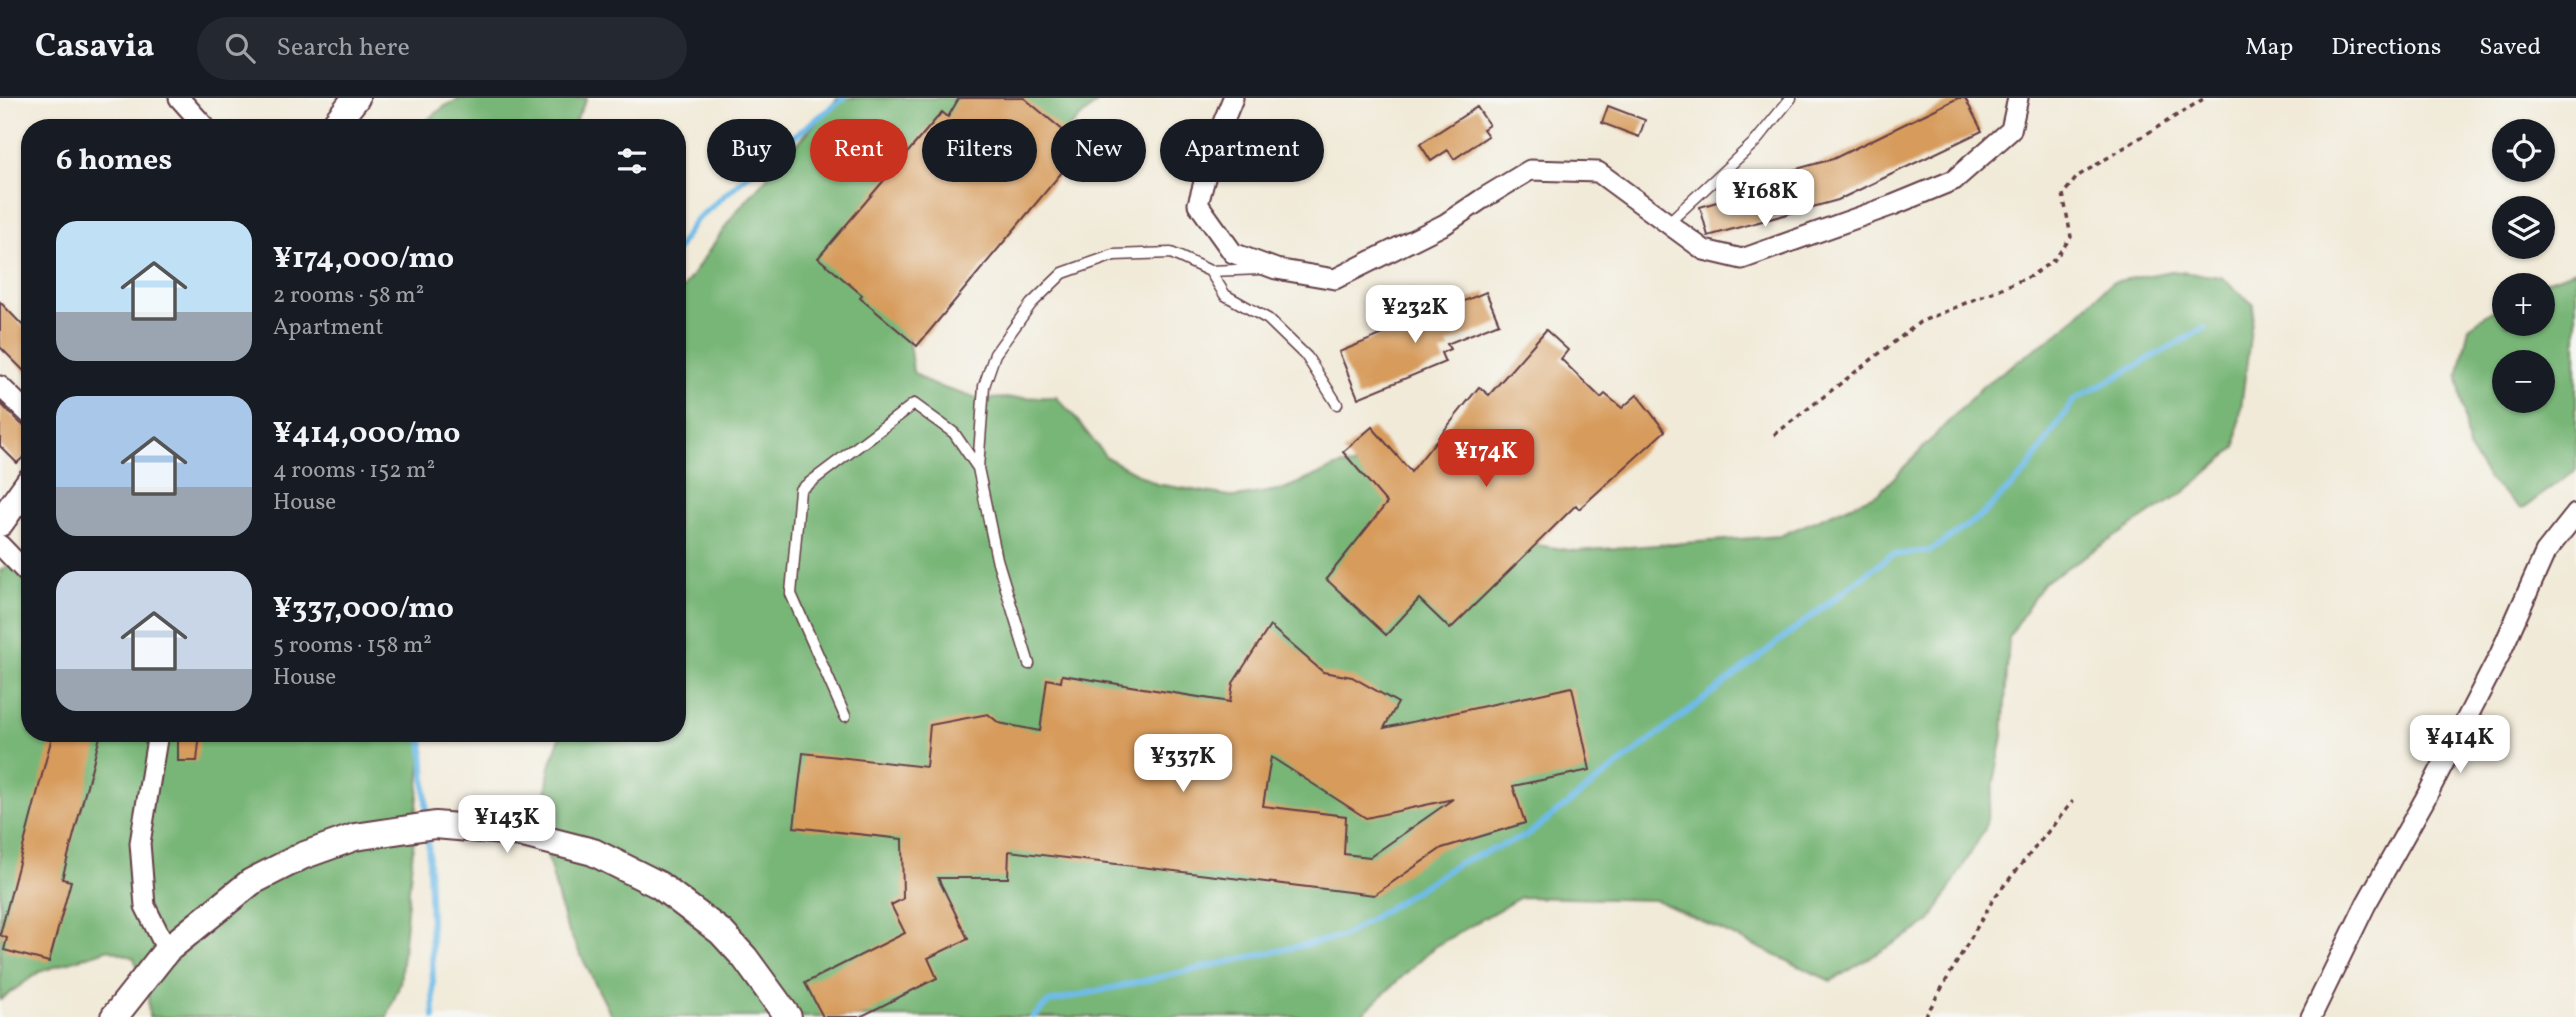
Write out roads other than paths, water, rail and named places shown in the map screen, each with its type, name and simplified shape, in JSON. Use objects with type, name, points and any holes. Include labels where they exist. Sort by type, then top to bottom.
[{"type":"street","points":[[179,98],[198,119]]},
{"type":"street","points":[[339,119],[356,98]]},
{"type":"street","points":[[1234,98],[1215,142],[1198,204],[1233,253],[1276,269],[1335,279],[1445,224],[1530,170],[1598,173],[1704,250],[1742,259],[1894,205],[1954,180],[2011,130],[2018,98]]},
{"type":"street","points":[[0,386],[21,406]]},
{"type":"street","points":[[0,523],[21,494]]},
{"type":"street","points":[[2311,1017],[2366,904],[2424,801],[2500,654],[2545,553],[2576,514]]},
{"type":"street","points":[[0,545],[21,567]]},
{"type":"street","points":[[157,742],[140,843],[145,906],[167,950]]},
{"type":"street","points":[[114,1017],[167,950],[251,882],[302,856],[355,837],[435,825],[514,832],[593,852],[659,885],[721,932],[746,958],[788,1017]]},
{"type":"lane","points":[[1667,225],[1756,141],[1791,98]]},
{"type":"lane","points":[[1029,664],[997,558],[978,468],[984,386],[995,354],[1031,304],[1063,273],[1114,255],[1171,253],[1210,271],[1276,269]]},
{"type":"lane","points":[[1210,271],[1225,295],[1268,319],[1307,357],[1337,404]]},
{"type":"lane","points":[[845,716],[791,594],[800,490],[914,404],[954,433],[978,468]]},
{"type":"waterway","points":[[686,235],[694,222],[775,151],[844,98]]},
{"type":"waterway","points":[[1033,1017],[1049,1002],[1344,936],[1459,863],[1526,836],[1891,555],[1930,551],[1982,515],[2024,474],[2074,400],[2205,328]]},
{"type":"waterway","points":[[423,742],[427,819]]},
{"type":"waterway","points":[[428,833],[434,1017]]}]
